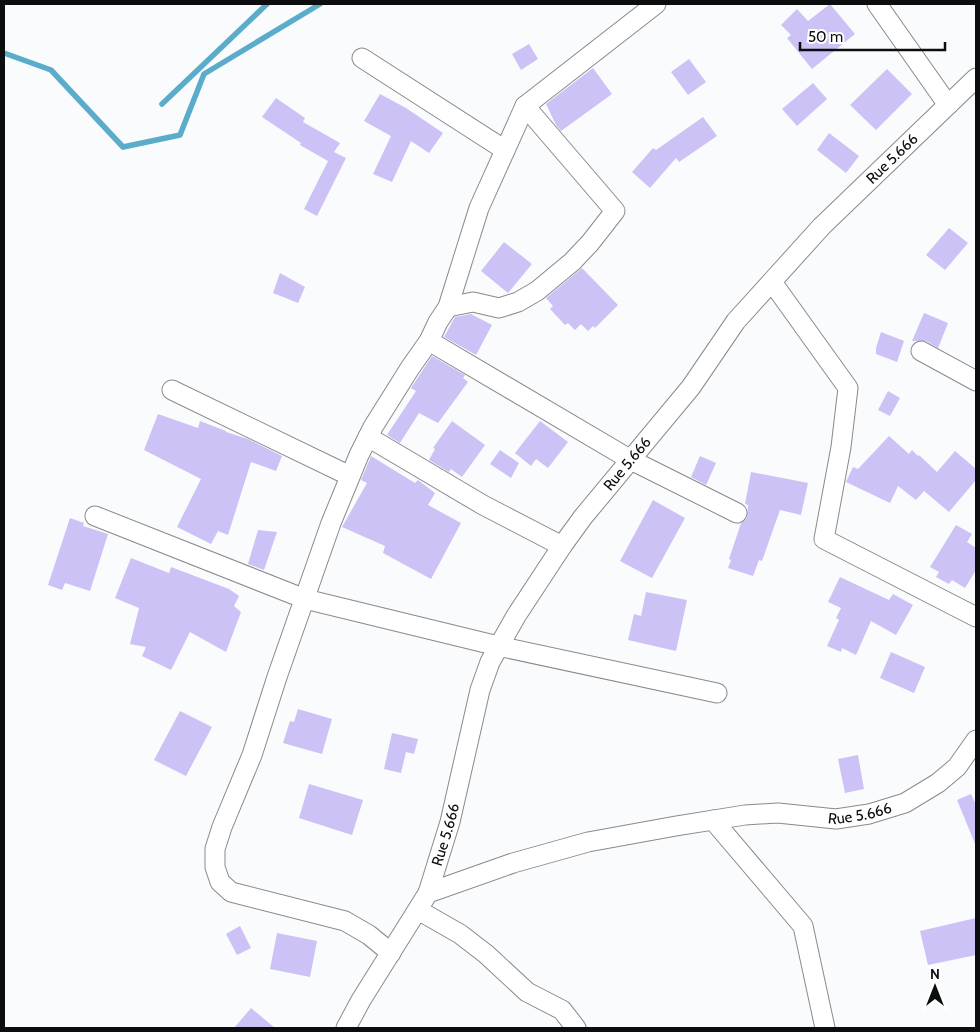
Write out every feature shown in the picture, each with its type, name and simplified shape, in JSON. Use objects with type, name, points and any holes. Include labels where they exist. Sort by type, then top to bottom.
[{"type":"street","points":[[391,953],[369,935],[345,921],[231,892],[220,882],[215,867],[215,849],[222,827],[252,755],[277,677],[350,476],[368,437],[410,368],[429,341],[448,307],[479,208],[525,106],[656,4]]},
{"type":"street","points":[[877,4],[948,105]]},
{"type":"street","points":[[362,58],[505,150]]},
{"type":"street","name":"Rue 5.666","points":[[346,1028],[361,1000],[428,893],[450,822],[480,690],[498,646],[562,546],[583,517],[691,386],[736,321],[822,226],[976,78]]},
{"type":"street","points":[[448,307],[474,302],[500,308],[518,302],[537,290],[572,262],[590,243],[615,211],[525,106]]},
{"type":"street","points":[[772,282],[848,388],[841,447],[824,539],[976,617]]},
{"type":"street","points":[[429,341],[631,460],[737,513]]},
{"type":"street","points":[[921,351],[976,380]]},
{"type":"street","points":[[172,390],[350,476]]},
{"type":"street","points":[[368,437],[483,504],[562,546]]},
{"type":"street","points":[[95,516],[305,599],[498,646],[717,693]]},
{"type":"street","name":"Rue 5.666","points":[[428,893],[513,864],[588,842],[745,814],[778,813],[836,819],[869,814],[905,803],[938,783],[957,768],[976,740]]},
{"type":"street","points":[[713,820],[803,926],[826,1028]]},
{"type":"street","points":[[418,910],[460,934],[486,954],[527,992],[562,1010],[576,1028]]},
{"type":"building","points":[[830,4],[855,34],[812,69],[787,38],[791,35],[781,25],[797,9],[808,21]]},
{"type":"building","points":[[529,44],[538,59],[521,70],[512,54]]},
{"type":"building","points":[[689,59],[706,82],[688,95],[671,72]]},
{"type":"building","points":[[593,68],[612,94],[561,131],[546,104]]},
{"type":"building","points":[[887,69],[912,94],[876,130],[850,105]]},
{"type":"building","points":[[813,83],[827,99],[797,126],[782,109]]},
{"type":"building","points":[[380,94],[406,108],[443,133],[429,153],[411,141],[392,182],[373,174],[391,136],[364,121]]},
{"type":"building","points":[[276,98],[305,118],[303,122],[340,143],[334,152],[346,158],[317,216],[304,209],[328,161],[300,145],[301,143],[262,117]]},
{"type":"building","points":[[703,117],[717,136],[679,162],[676,158],[650,188],[632,172],[653,148],[656,150]]},
{"type":"building","points":[[829,133],[859,156],[846,173],[817,150]]},
{"type":"building","points":[[949,228],[968,243],[945,270],[926,255]]},
{"type":"building","points":[[504,242],[532,264],[508,293],[481,271]]},
{"type":"building","points":[[582,268],[618,305],[595,328],[593,326],[588,331],[581,324],[575,330],[568,323],[565,325],[550,309],[553,306],[546,298]]},
{"type":"building","points":[[280,273],[305,287],[298,303],[273,293]]},
{"type":"building","points":[[924,313],[948,323],[938,348],[926,341],[912,341]]},
{"type":"building","points":[[471,314],[492,325],[476,355],[444,337],[455,317]]},
{"type":"building","points":[[881,332],[904,341],[897,362],[876,354]]},
{"type":"building","points":[[432,356],[465,375],[463,378],[468,382],[438,423],[419,413],[400,443],[387,435],[416,391],[411,388]]},
{"type":"building","points":[[888,391],[900,398],[890,416],[878,410]]},
{"type":"building","points":[[158,414],[198,428],[200,421],[248,439],[282,456],[276,471],[251,462],[228,535],[218,531],[211,544],[177,527],[201,479],[144,450]]},
{"type":"building","points":[[452,421],[485,445],[462,477],[451,469],[449,472],[429,460],[435,449],[433,448]]},
{"type":"building","points":[[540,421],[568,442],[548,468],[536,459],[531,466],[515,453]]},
{"type":"building","points":[[889,436],[909,454],[912,450],[919,455],[937,472],[955,451],[976,469],[976,480],[949,512],[924,491],[916,500],[898,486],[890,503],[846,482],[853,467],[858,469]]},
{"type":"building","points":[[500,450],[519,463],[511,478],[490,464]]},
{"type":"building","points":[[371,456],[415,483],[418,480],[435,493],[428,505],[461,523],[431,579],[383,553],[385,546],[342,527],[367,483],[361,480]]},
{"type":"building","points":[[700,456],[716,463],[706,485],[691,477]]},
{"type":"building","points":[[751,472],[808,483],[801,515],[780,510],[762,561],[759,560],[753,576],[728,568],[731,560],[729,559],[741,523],[747,518],[748,505],[745,504]]},
{"type":"building","points":[[653,500],[685,518],[652,578],[620,561]]},
{"type":"building","points":[[70,518],[84,523],[83,526],[108,534],[90,591],[65,583],[62,590],[48,585]]},
{"type":"building","points":[[956,525],[972,534],[967,542],[976,548],[976,570],[965,588],[952,580],[949,584],[936,577],[939,572],[930,567]]},
{"type":"building","points":[[258,530],[277,532],[264,570],[248,564]]},
{"type":"building","points":[[131,558],[169,573],[171,567],[229,589],[239,596],[234,606],[241,612],[226,652],[190,632],[171,670],[142,656],[146,647],[130,644],[139,608],[115,598]]},
{"type":"building","points":[[840,577],[889,600],[893,594],[913,605],[896,635],[871,621],[856,655],[842,648],[841,652],[827,646],[839,620],[836,618],[841,608],[828,602]]},
{"type":"building","points":[[646,592],[687,600],[676,651],[628,640],[634,614],[641,616]]},
{"type":"building","points":[[891,652],[925,667],[914,693],[880,678]]},
{"type":"building","points":[[298,709],[332,719],[322,754],[283,743],[290,721],[294,722]]},
{"type":"building","points":[[180,711],[212,727],[186,776],[154,760]]},
{"type":"building","points":[[392,733],[418,739],[414,754],[406,752],[401,773],[384,769]]},
{"type":"building","points":[[858,755],[864,789],[845,793],[838,759]]},
{"type":"building","points":[[309,784],[363,800],[352,835],[299,818]]},
{"type":"building","points":[[971,794],[976,805],[976,846],[957,800]]},
{"type":"building","points":[[976,918],[976,955],[928,965],[920,931]]},
{"type":"building","points":[[240,926],[251,948],[237,955],[226,934]]},
{"type":"building","points":[[277,933],[317,941],[310,977],[270,969]]},
{"type":"building","points":[[251,1008],[275,1028],[234,1028]]},
{"type":"waterway","points":[[162,104],[267,4]]},
{"type":"waterway","points":[[4,53],[51,70],[123,147],[180,135],[204,74],[320,4]]}]
